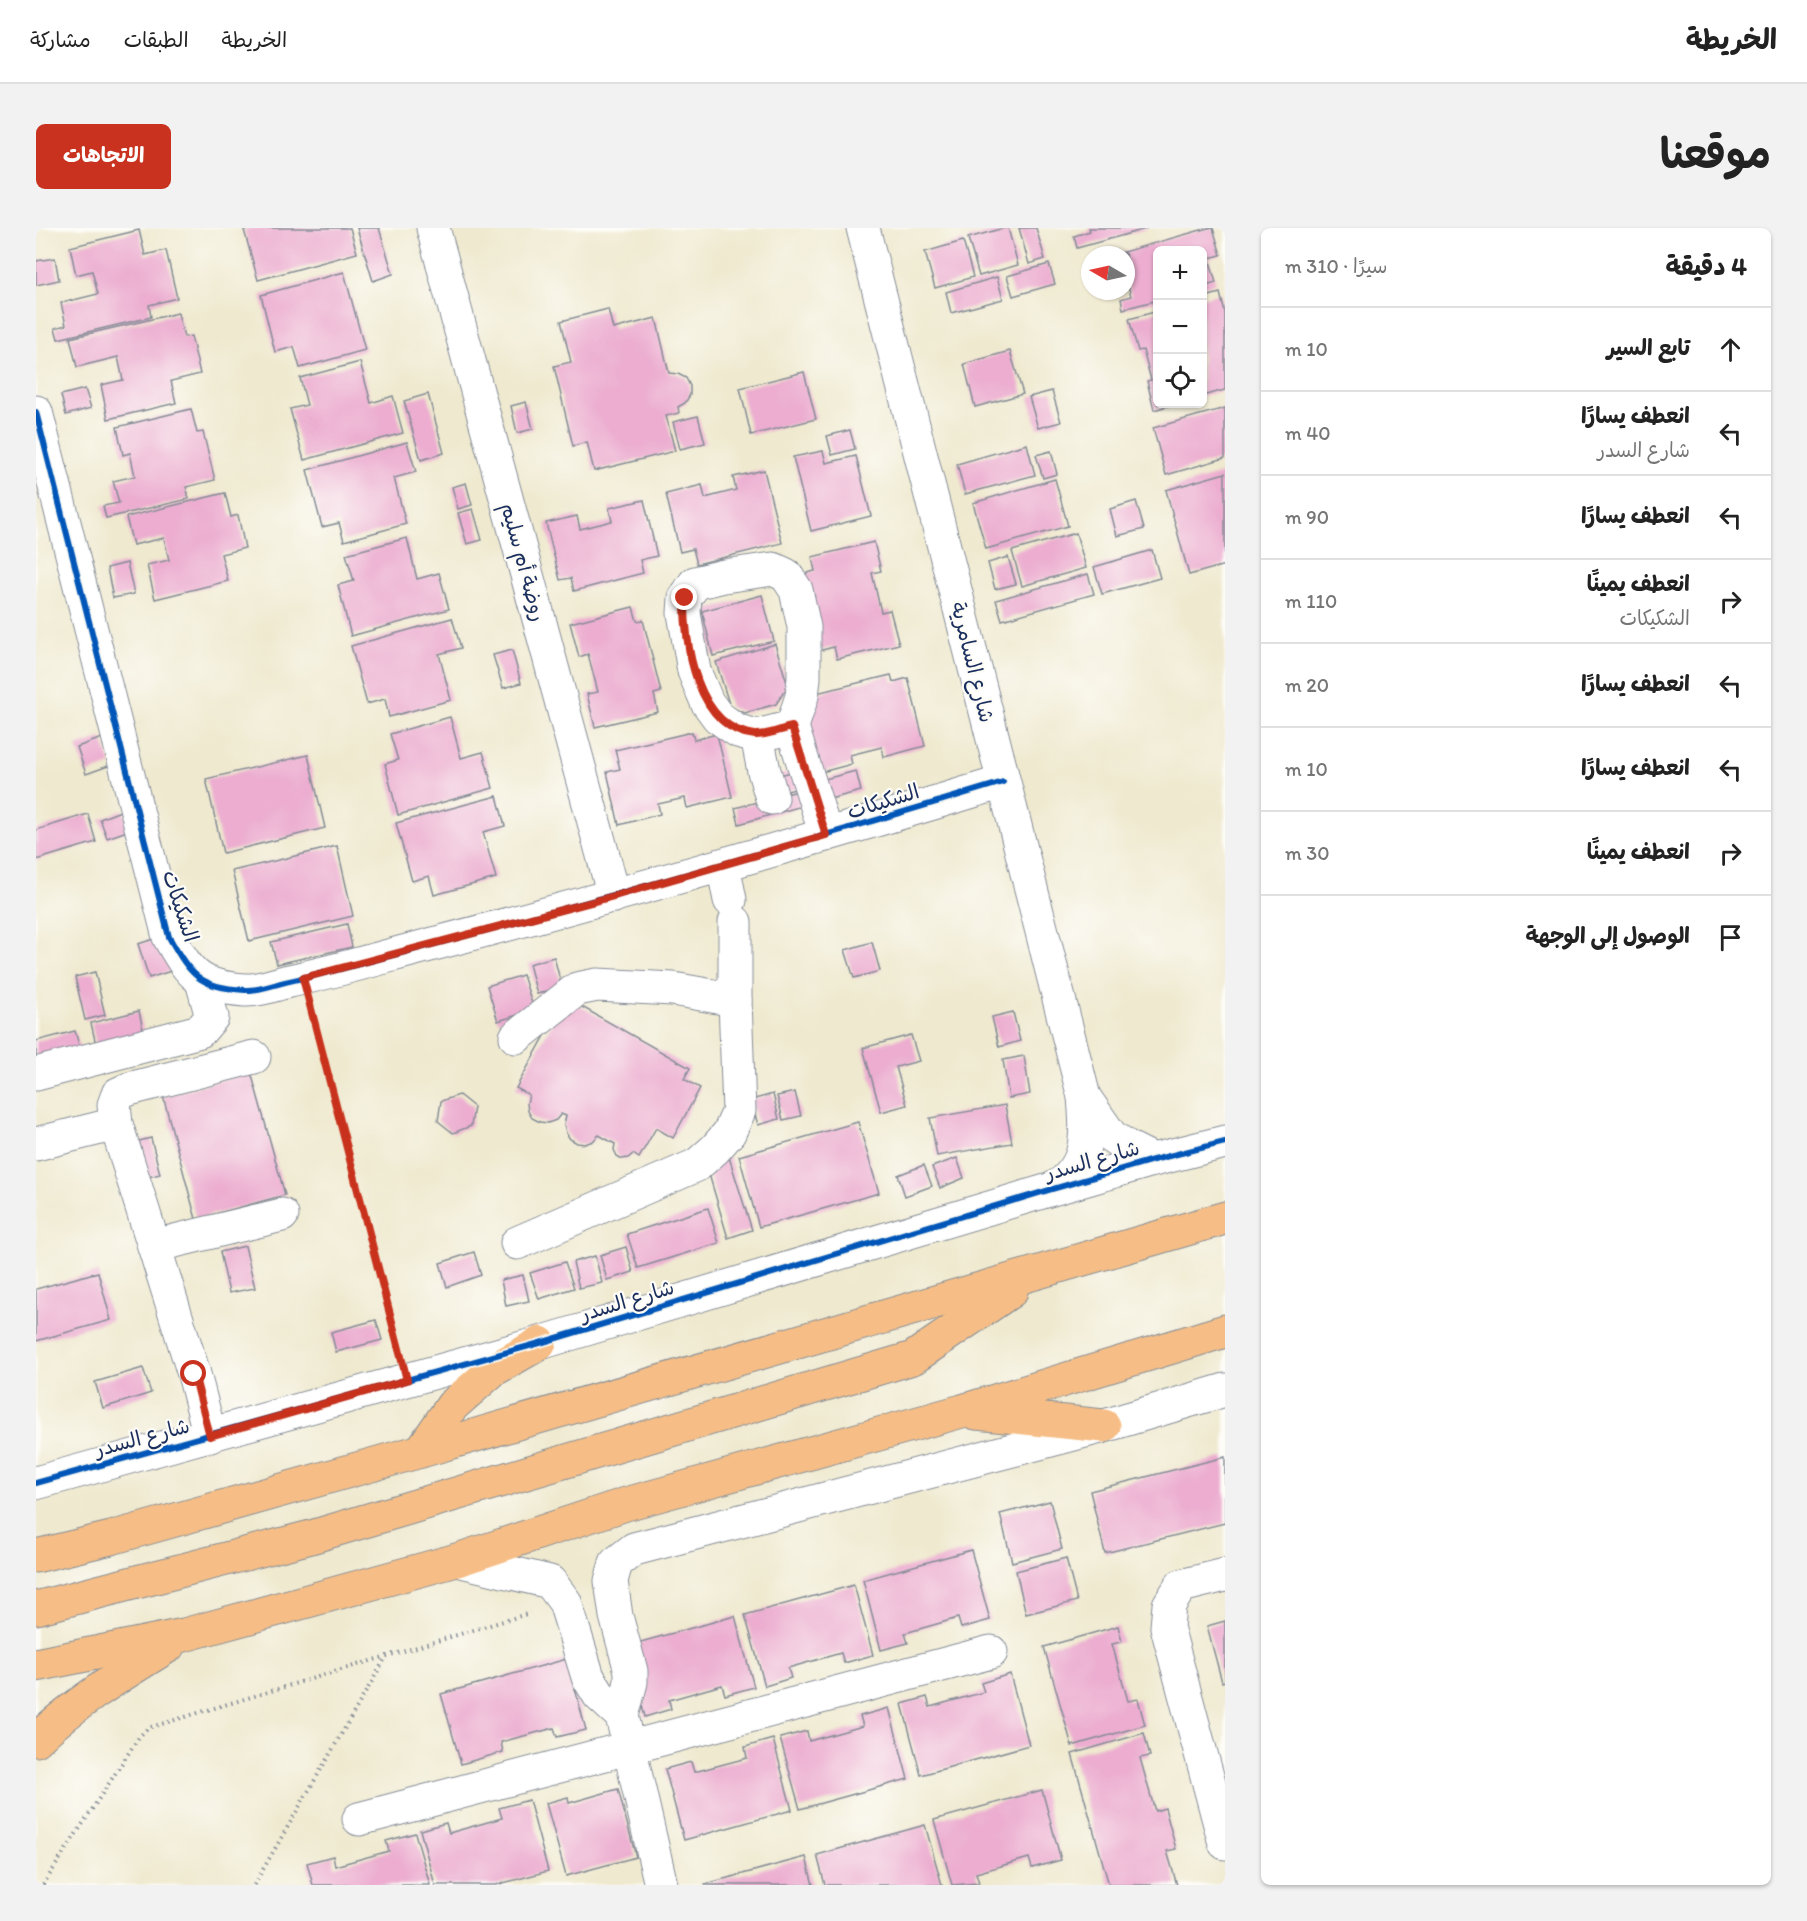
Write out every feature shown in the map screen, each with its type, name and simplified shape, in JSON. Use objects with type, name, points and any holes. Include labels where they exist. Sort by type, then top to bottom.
[{"type":"main road","points":[[36,1556],[111,1538],[421,1451],[1225,1218]]},
{"type":"main road","points":[[36,1608],[311,1537],[913,1358],[1037,1274]]},
{"type":"main road","points":[[36,1665],[184,1635],[457,1560],[626,1504],[962,1411],[1225,1331]]},
{"type":"main road","points":[[421,1451],[452,1406],[492,1370],[540,1343]]},
{"type":"main road","points":[[962,1411],[1104,1426]]},
{"type":"main road","points":[[36,1532],[111,1538]]},
{"type":"main road","points":[[36,1740],[60,1717],[99,1689],[184,1635]]},
{"type":"street","name":"روضة أم سليم","points":[[433,228],[614,896]]},
{"type":"street","name":"شارع السامرية","points":[[863,228],[1084,1097],[1085,1129],[1081,1158],[1076,1170],[1068,1180],[1049,1190]]},
{"type":"street","name":"الشكيكات","points":[[36,412],[46,496],[169,937],[186,967],[202,981],[223,987],[248,990],[303,978],[614,896],[1003,782]]},
{"type":"street","points":[[792,727],[757,736],[738,730],[718,717],[707,702],[694,671],[684,605],[685,598],[695,584],[724,576],[773,568],[786,575],[796,590],[804,627],[804,678],[802,696],[792,727],[826,835]]},
{"type":"street","points":[[757,736],[773,806],[786,847]]},
{"type":"street","points":[[517,1243],[697,1165],[729,1133],[739,1111],[733,911],[723,865]]},
{"type":"street","points":[[36,1074],[200,1032],[212,1017],[202,981]]},
{"type":"street","points":[[516,1038],[577,989],[597,985],[673,989],[735,1000]]},
{"type":"street","points":[[210,1436],[194,1374],[116,1124],[114,1105],[118,1094],[129,1089],[254,1057]]},
{"type":"street","name":"شارع السامرية","points":[[1084,1097],[1111,1136],[1153,1160]]},
{"type":"street","points":[[36,1144],[116,1124]]},
{"type":"street","name":"شارع السدر","points":[[36,1483],[540,1343],[1049,1190],[1225,1142]]},
{"type":"street","points":[[154,1246],[282,1215]]},
{"type":"street","points":[[661,1885],[622,1716],[631,1682],[631,1671],[616,1616],[610,1581],[616,1563],[634,1549],[1104,1426],[1225,1390]]},
{"type":"street","points":[[457,1560],[550,1582],[565,1602],[588,1677],[599,1695],[622,1716]]},
{"type":"street","points":[[1225,1575],[1181,1586],[1169,1605],[1167,1627],[1225,1843]]},
{"type":"street","points":[[359,1819],[991,1652]]},
{"type":"path","points":[[303,978],[407,1380]]},
{"type":"path","points":[[43,1885],[139,1737],[148,1728],[565,1602]]},
{"type":"path","points":[[254,1885],[386,1657]]},
{"type":"building","points":[[250,228],[350,228],[357,253],[258,280],[244,230]]},
{"type":"building","points":[[357,228],[379,228],[393,274],[373,281]]},
{"type":"building","points":[[1008,228],[1018,265],[979,276],[968,238]]},
{"type":"building","points":[[1019,228],[1036,228],[1045,259],[1029,264]]},
{"type":"building","points":[[1089,228],[1146,228],[1077,248],[1074,236],[1090,231]]},
{"type":"building","points":[[1213,228],[1221,255],[1209,258],[1216,283],[1207,286],[1207,246],[1153,246],[1153,301],[1123,309],[1121,300],[1135,300],[1135,249]]},
{"type":"building","points":[[139,230],[145,255],[166,250],[177,298],[149,305],[151,317],[58,339],[55,328],[66,325],[61,303],[98,294],[92,271],[76,275],[70,247]]},
{"type":"building","points":[[963,241],[973,277],[935,288],[925,252]]},
{"type":"building","points":[[55,258],[59,280],[36,285],[36,261]]},
{"type":"building","points":[[1049,264],[1055,284],[1013,296],[1007,276]]},
{"type":"building","points":[[344,272],[365,350],[300,368],[294,347],[275,352],[261,295]]},
{"type":"building","points":[[997,277],[1003,299],[951,313],[946,292]]},
{"type":"building","points":[[1220,293],[1225,313],[1225,390],[1207,395],[1207,300],[1207,297]]},
{"type":"building","points":[[608,309],[613,329],[656,318],[669,373],[686,378],[690,386],[690,395],[685,403],[678,407],[679,413],[666,416],[675,451],[594,471],[587,442],[573,446],[554,366],[571,362],[561,321]]},
{"type":"building","points":[[1153,312],[1153,406],[1147,381],[1151,380],[1143,350],[1138,351],[1129,319]]},
{"type":"building","points":[[178,313],[184,337],[191,336],[200,374],[171,381],[176,403],[108,419],[101,385],[123,380],[118,357],[77,367],[70,338]]},
{"type":"building","points":[[1010,351],[1023,394],[975,407],[964,364]]},
{"type":"building","points":[[360,362],[371,403],[393,396],[403,433],[304,460],[290,409],[307,405],[300,378]]},
{"type":"building","points":[[804,372],[816,419],[751,435],[740,388]]},
{"type":"building","points":[[85,389],[91,408],[66,415],[61,395]]},
{"type":"building","points":[[1052,391],[1061,422],[1038,428],[1029,397]]},
{"type":"building","points":[[428,394],[444,453],[421,460],[404,401]]},
{"type":"building","points":[[526,402],[533,429],[517,433],[511,406]]},
{"type":"building","points":[[1225,408],[1225,458],[1166,475],[1153,428]]},
{"type":"building","points":[[191,409],[197,433],[203,432],[215,480],[186,487],[189,499],[106,518],[103,506],[119,503],[113,481],[135,476],[130,453],[123,455],[117,427]]},
{"type":"building","points":[[698,416],[705,443],[680,449],[673,422]]},
{"type":"building","points":[[850,430],[855,449],[832,455],[827,436]]},
{"type":"building","points":[[407,442],[416,472],[394,478],[406,524],[344,541],[339,523],[322,527],[307,470]]},
{"type":"building","points":[[1027,444],[1035,475],[965,494],[957,464]]},
{"type":"building","points":[[823,451],[826,463],[856,456],[871,516],[811,531],[793,457]]},
{"type":"building","points":[[1051,451],[1057,474],[1043,478],[1036,455]]},
{"type":"building","points":[[764,470],[782,543],[697,564],[693,549],[680,552],[666,494],[702,485],[705,498],[736,490],[733,477]]},
{"type":"building","points":[[1225,473],[1225,565],[1189,575],[1166,490]]},
{"type":"building","points":[[1055,479],[1068,526],[986,549],[973,503]]},
{"type":"building","points":[[466,483],[472,505],[458,509],[452,487]]},
{"type":"building","points":[[225,493],[231,517],[238,515],[245,548],[221,554],[228,581],[155,599],[147,565],[169,560],[164,538],[133,545],[126,517]]},
{"type":"building","points":[[644,500],[657,556],[640,560],[643,573],[574,591],[571,578],[560,580],[546,523],[577,516],[580,529],[612,521],[609,508]]},
{"type":"building","points":[[1136,501],[1144,529],[1117,536],[1110,509]]},
{"type":"building","points":[[473,509],[482,540],[467,544],[458,513]]},
{"type":"building","points":[[1076,533],[1086,568],[1022,586],[1012,551]]},
{"type":"building","points":[[407,538],[417,579],[439,573],[449,609],[351,636],[338,585],[354,581],[346,554]]},
{"type":"building","points":[[874,542],[881,571],[872,573],[881,612],[890,610],[899,644],[837,659],[834,647],[818,651],[799,575],[815,571],[812,557]]},
{"type":"building","points":[[1152,550],[1160,578],[1102,594],[1094,567]]},
{"type":"building","points":[[1008,557],[1016,584],[995,589],[988,563]]},
{"type":"building","points":[[127,563],[134,594],[113,598],[107,568]]},
{"type":"building","points":[[1088,574],[1094,594],[1002,620],[996,600]]},
{"type":"building","points":[[762,595],[774,641],[713,656],[702,611]]},
{"type":"building","points":[[633,607],[637,621],[643,620],[661,692],[654,694],[658,712],[595,727],[587,694],[598,692],[588,654],[579,657],[570,623]]},
{"type":"building","points":[[452,618],[461,648],[439,654],[451,700],[389,717],[385,699],[367,704],[351,646]]},
{"type":"building","points":[[775,644],[788,686],[776,704],[745,713],[730,707],[716,662]]},
{"type":"building","points":[[512,650],[521,683],[503,688],[493,655]]},
{"type":"building","points":[[891,675],[893,682],[908,678],[925,746],[884,757],[882,747],[850,755],[852,764],[818,773],[803,715],[808,695]]},
{"type":"building","points":[[450,717],[461,758],[483,752],[493,788],[398,815],[385,764],[398,760],[390,734]]},
{"type":"building","points":[[692,732],[694,740],[717,734],[732,797],[687,808],[685,798],[658,804],[660,814],[619,825],[607,772],[620,769],[615,750]]},
{"type":"building","points":[[102,738],[111,765],[86,774],[77,747]]},
{"type":"building","points":[[308,755],[325,828],[223,853],[206,779]]},
{"type":"building","points":[[800,770],[803,787],[772,795],[767,778]]},
{"type":"building","points":[[856,771],[861,791],[822,801],[817,781]]},
{"type":"building","points":[[805,789],[809,804],[739,824],[735,808]]},
{"type":"building","points":[[497,796],[505,826],[483,832],[496,878],[434,895],[429,876],[412,881],[396,823]]},
{"type":"building","points":[[123,810],[130,830],[107,838],[100,819]]},
{"type":"building","points":[[88,814],[96,842],[36,860],[36,830]]},
{"type":"building","points":[[337,846],[353,916],[249,941],[232,871]]},
{"type":"building","points":[[347,924],[352,947],[277,964],[271,942]]},
{"type":"building","points":[[160,937],[171,971],[149,978],[138,944]]},
{"type":"building","points":[[872,942],[880,971],[854,978],[845,950]]},
{"type":"building","points":[[554,957],[562,987],[537,994],[529,964]]},
{"type":"building","points":[[95,972],[105,1015],[85,1020],[75,977]]},
{"type":"building","points":[[523,975],[534,1010],[498,1021],[487,986]]},
{"type":"building","points":[[566,998],[690,1068],[684,1079],[700,1088],[673,1138],[656,1128],[639,1158],[633,1154],[622,1159],[614,1150],[615,1144],[599,1135],[593,1141],[585,1144],[570,1139],[564,1124],[566,1116],[561,1114],[556,1120],[548,1123],[532,1118],[528,1111],[529,1095],[516,1088]]},
{"type":"building","points":[[139,1011],[145,1038],[97,1049],[91,1023]]},
{"type":"building","points":[[1013,1012],[1020,1041],[999,1047],[992,1017]]},
{"type":"building","points":[[75,1031],[81,1052],[36,1064],[36,1041]]},
{"type":"building","points":[[911,1035],[919,1061],[896,1067],[907,1105],[881,1112],[863,1048]]},
{"type":"building","points":[[1024,1056],[1030,1094],[1009,1098],[1003,1060]]},
{"type":"building","points":[[251,1072],[285,1195],[196,1219],[163,1096]]},
{"type":"building","points":[[795,1092],[801,1116],[783,1120],[777,1096]]},
{"type":"building","points":[[773,1094],[779,1119],[758,1125],[751,1100]]},
{"type":"building","points":[[459,1095],[474,1107],[471,1126],[453,1133],[438,1121],[441,1101]]},
{"type":"building","points":[[1005,1105],[1012,1143],[937,1156],[930,1118]]},
{"type":"building","points":[[858,1122],[879,1193],[759,1227],[739,1156]]},
{"type":"building","points":[[151,1138],[160,1174],[148,1177],[139,1141]]},
{"type":"building","points":[[729,1157],[752,1230],[728,1238],[706,1164]]},
{"type":"building","points":[[957,1158],[964,1178],[940,1188],[932,1167]]},
{"type":"building","points":[[924,1165],[932,1186],[905,1196],[898,1175]]},
{"type":"building","points":[[708,1208],[719,1243],[638,1268],[627,1234]]},
{"type":"building","points":[[245,1246],[255,1288],[229,1293],[220,1252]]},
{"type":"building","points":[[626,1247],[633,1272],[607,1280],[600,1255]]},
{"type":"building","points":[[474,1252],[481,1275],[447,1287],[440,1263]]},
{"type":"building","points":[[595,1256],[602,1283],[579,1288],[573,1262]]},
{"type":"building","points":[[565,1262],[574,1288],[539,1299],[530,1273]]},
{"type":"building","points":[[98,1272],[111,1320],[36,1341],[36,1289]]},
{"type":"building","points":[[523,1275],[529,1301],[506,1306],[501,1280]]},
{"type":"building","points":[[376,1320],[382,1340],[336,1352],[331,1332]]},
{"type":"building","points":[[143,1368],[151,1393],[103,1408],[95,1382]]},
{"type":"building","points":[[1225,1457],[1225,1523],[1105,1553],[1090,1491]]},
{"type":"building","points":[[1050,1501],[1062,1549],[1012,1562],[1000,1514]]},
{"type":"building","points":[[971,1550],[990,1620],[961,1628],[958,1618],[905,1633],[908,1643],[881,1650],[863,1580]]},
{"type":"building","points":[[1066,1558],[1077,1601],[1026,1614],[1016,1571]]},
{"type":"building","points":[[854,1585],[873,1655],[844,1663],[841,1653],[788,1668],[791,1678],[765,1686],[745,1615]]},
{"type":"building","points":[[735,1616],[754,1687],[725,1695],[722,1685],[669,1700],[671,1709],[645,1717],[626,1646]]},
{"type":"building","points":[[1225,1621],[1225,1681],[1222,1682],[1207,1626]]},
{"type":"building","points":[[1118,1626],[1122,1642],[1112,1644],[1128,1701],[1138,1699],[1145,1725],[1072,1746],[1044,1647]]},
{"type":"building","points":[[567,1659],[586,1730],[557,1737],[554,1728],[501,1742],[503,1752],[461,1764],[441,1694]]},
{"type":"building","points":[[1010,1674],[1029,1745],[921,1775],[902,1704],[927,1697],[930,1707],[984,1692],[981,1683]]},
{"type":"building","points":[[889,1708],[908,1779],[800,1809],[780,1738],[807,1731],[809,1741],[863,1726],[860,1716]]},
{"type":"building","points":[[1144,1733],[1150,1756],[1140,1758],[1155,1811],[1165,1808],[1176,1849],[1167,1851],[1177,1885],[1109,1885],[1072,1754]]},
{"type":"building","points":[[773,1739],[792,1810],[684,1840],[665,1769],[691,1762],[694,1772],[747,1758],[745,1747]]},
{"type":"building","points":[[618,1789],[636,1857],[566,1876],[546,1803],[568,1797],[569,1803]]},
{"type":"building","points":[[1042,1790],[1061,1860],[1032,1868],[1029,1858],[976,1873],[979,1883],[952,1885],[934,1820]]},
{"type":"building","points":[[529,1800],[548,1871],[496,1885],[435,1885],[420,1830],[446,1823],[449,1833],[502,1818],[499,1808]]},
{"type":"building","points":[[925,1825],[942,1885],[825,1885],[817,1855]]},
{"type":"building","points":[[415,1833],[430,1885],[313,1885],[307,1863],[333,1856],[335,1866],[389,1851],[386,1841]]},
{"type":"building","points":[[806,1857],[813,1885],[705,1885],[705,1884]]},
{"type":"cycle path","points":[[36,412],[169,937],[191,970],[198,977],[217,986],[255,990],[339,969],[643,887],[1003,782]]},
{"type":"cycle path","points":[[36,1483],[540,1343],[1049,1190],[1225,1142]]},
{"type":"route","points":[[194,1374],[210,1436],[407,1380],[303,978],[614,896],[826,835],[792,727],[757,736],[738,730],[718,717],[707,702],[694,671],[684,613],[685,598]]}]
